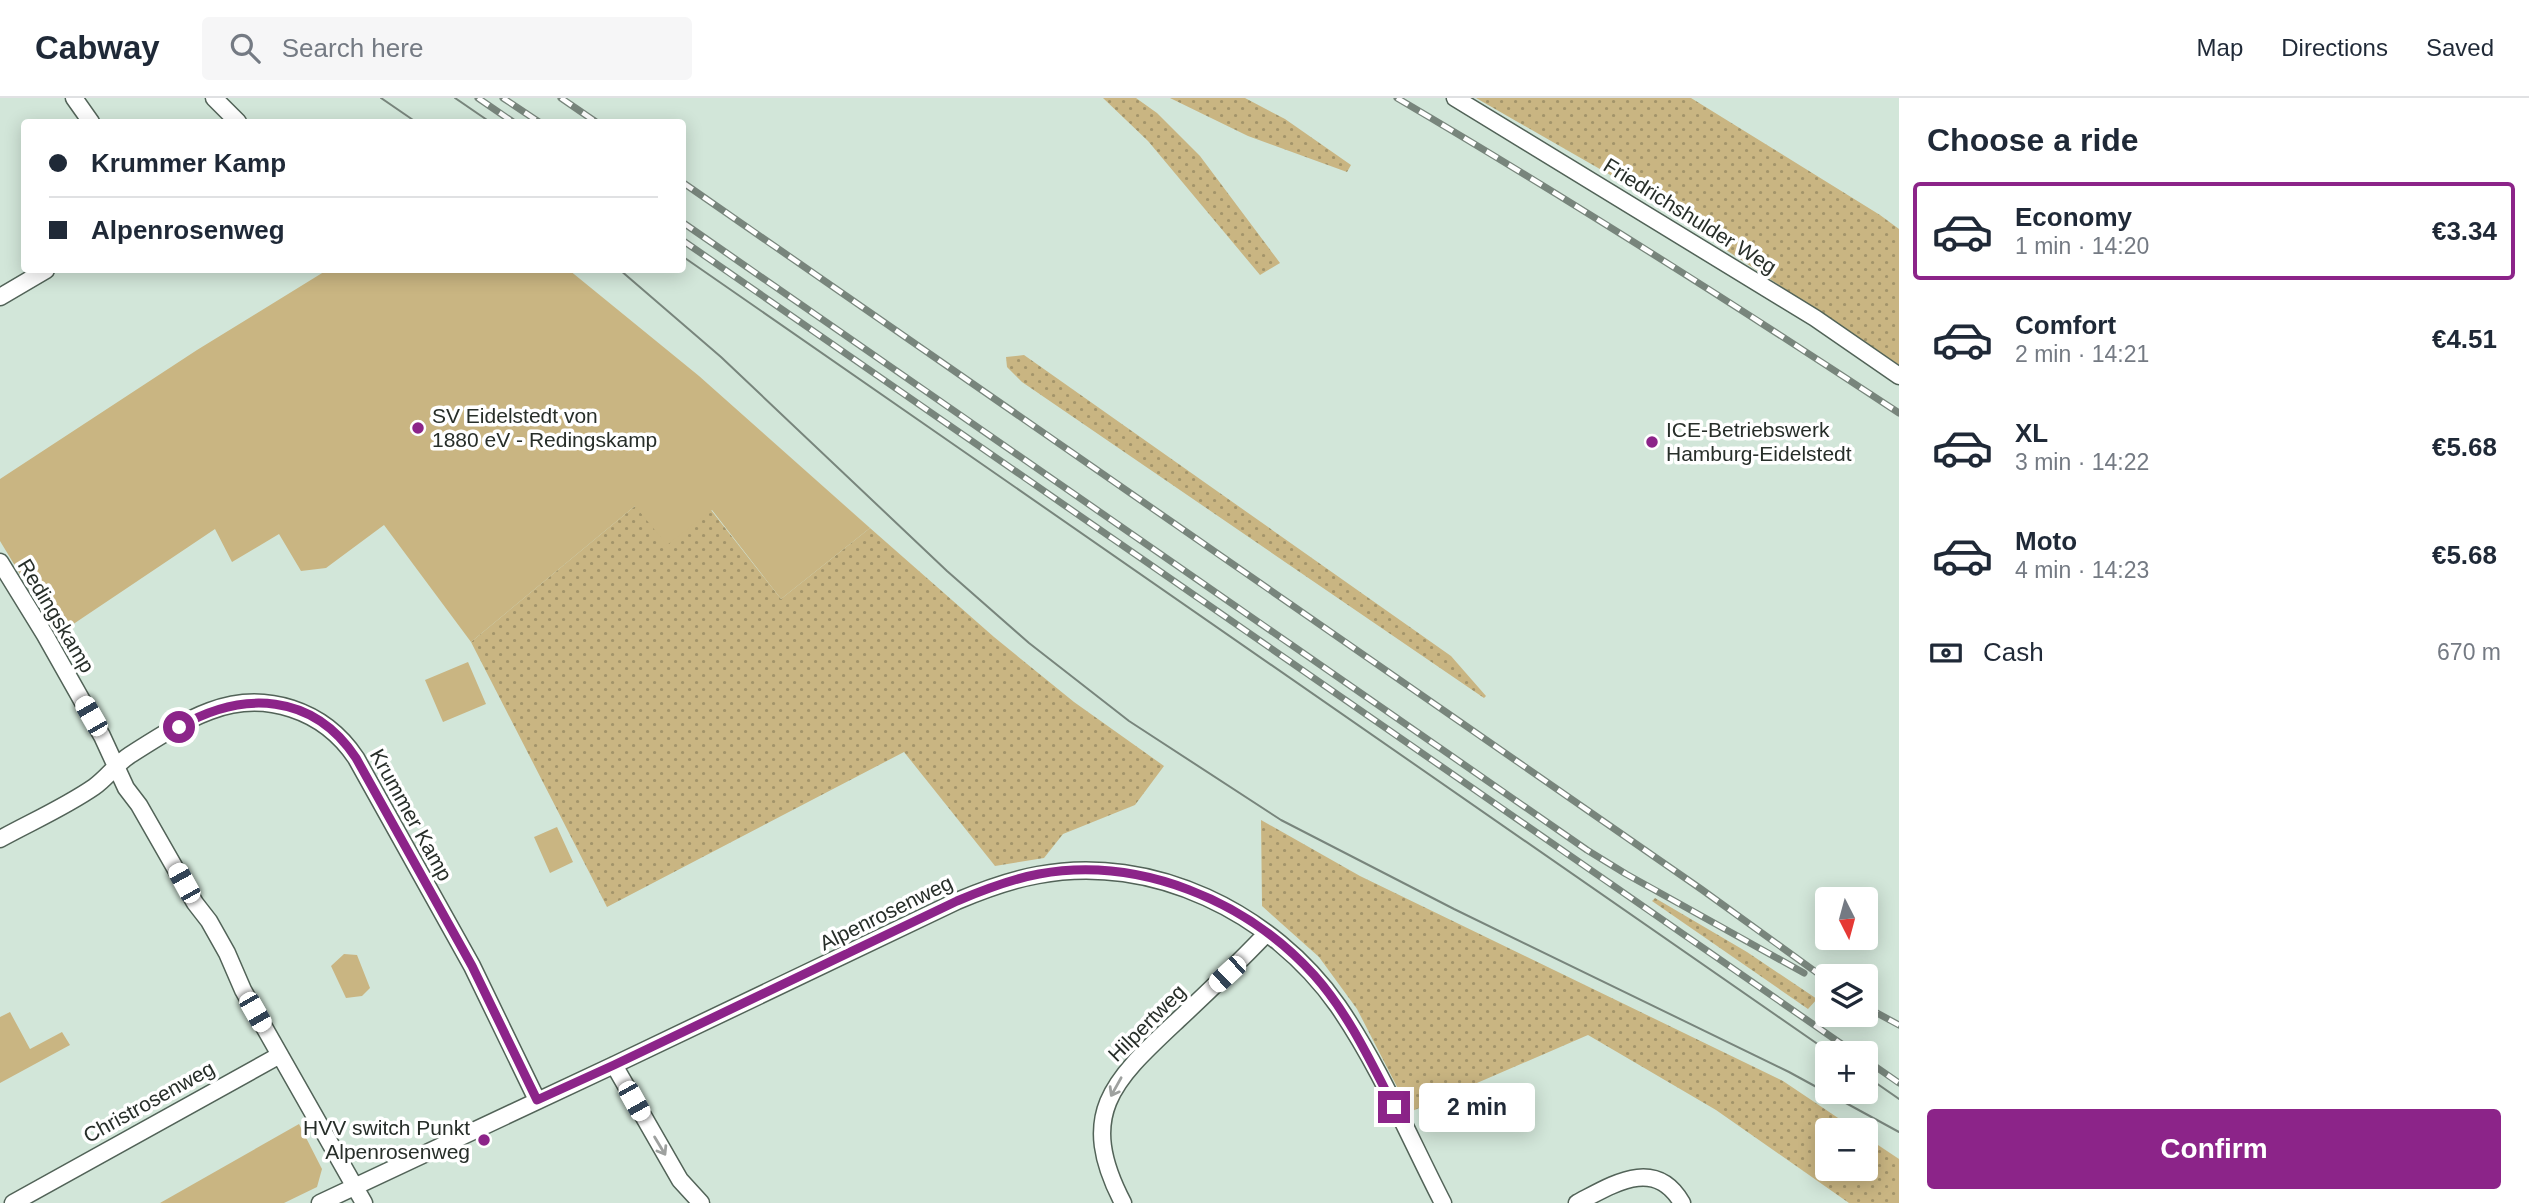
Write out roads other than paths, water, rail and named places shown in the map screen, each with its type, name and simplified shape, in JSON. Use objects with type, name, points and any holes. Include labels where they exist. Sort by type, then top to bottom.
[{"type":"street","points":[[74,98],[89,119]]},
{"type":"street","points":[[214,98],[235,119]]},
{"type":"street","name":"Friedrichshulder Weg","points":[[1455,98],[1815,318],[1899,376]]},
{"type":"street","points":[[0,297],[41,273]]},
{"type":"street","name":"Redingskamp","points":[[0,562],[51,646],[126,788],[139,805],[195,903],[209,921],[243,990],[364,1203]]},
{"type":"street","name":"Krummer Kamp","points":[[0,839],[94,787],[116,765],[197,716],[219,708],[244,704],[271,703],[295,708],[336,733],[356,758],[472,966],[537,1100]]},
{"type":"street","name":"Alpenrosenweg","points":[[320,1203],[957,901],[1039,874],[1071,871],[1104,872],[1172,883],[1231,909],[1266,933],[1313,975],[1339,1008],[1373,1065],[1443,1203]]},
{"type":"street","name":"Hilpertweg","points":[[1124,1203],[1107,1168],[1102,1138],[1103,1121],[1113,1091],[1130,1065],[1227,974],[1266,933]]},
{"type":"street","name":"Christrosenweg","points":[[13,1203],[280,1055]]},
{"type":"street","points":[[614,1065],[680,1181],[701,1203]]},
{"type":"street","points":[[1577,1203],[1619,1182],[1646,1178],[1661,1181],[1672,1189],[1682,1203]]},
{"type":"street","points":[[32,1203],[38,1187]]},
{"type":"tram line","points":[[381,98],[412,119]]},
{"type":"tram line","points":[[455,98],[486,119]]},
{"type":"tram line","points":[[686,259],[1815,1042]]},
{"type":"tram line","points":[[623,273],[721,357],[947,571],[1029,643],[1129,721],[1281,820],[1454,909],[1789,1072],[1899,1132]]},
{"type":"tram line","points":[[1878,1084],[1899,1099]]},
{"type":"railway","points":[[478,98],[509,119]]},
{"type":"railway","points":[[503,98],[534,119]]},
{"type":"railway","points":[[561,98],[592,119]]},
{"type":"railway","points":[[1397,98],[1650,252],[1899,413]]},
{"type":"railway","points":[[686,185],[1701,889],[1815,971]]},
{"type":"railway","points":[[686,225],[1587,850],[1804,973]]},
{"type":"railway","points":[[686,243],[1837,1041]]},
{"type":"railway","points":[[1878,1014],[1899,1025]]},
{"type":"railway","points":[[1878,1068],[1899,1083]]},
{"type":"place","name":"SV Eidelstedt von 1880 eV - Redingskamp","points":[[418,428]]},
{"type":"place","name":"ICE-Betriebswerk Hamburg-Eidelstedt","points":[[1652,442]]},
{"type":"place","name":"HVV switch Punkt Alpenrosenweg","points":[[484,1140]]}]
